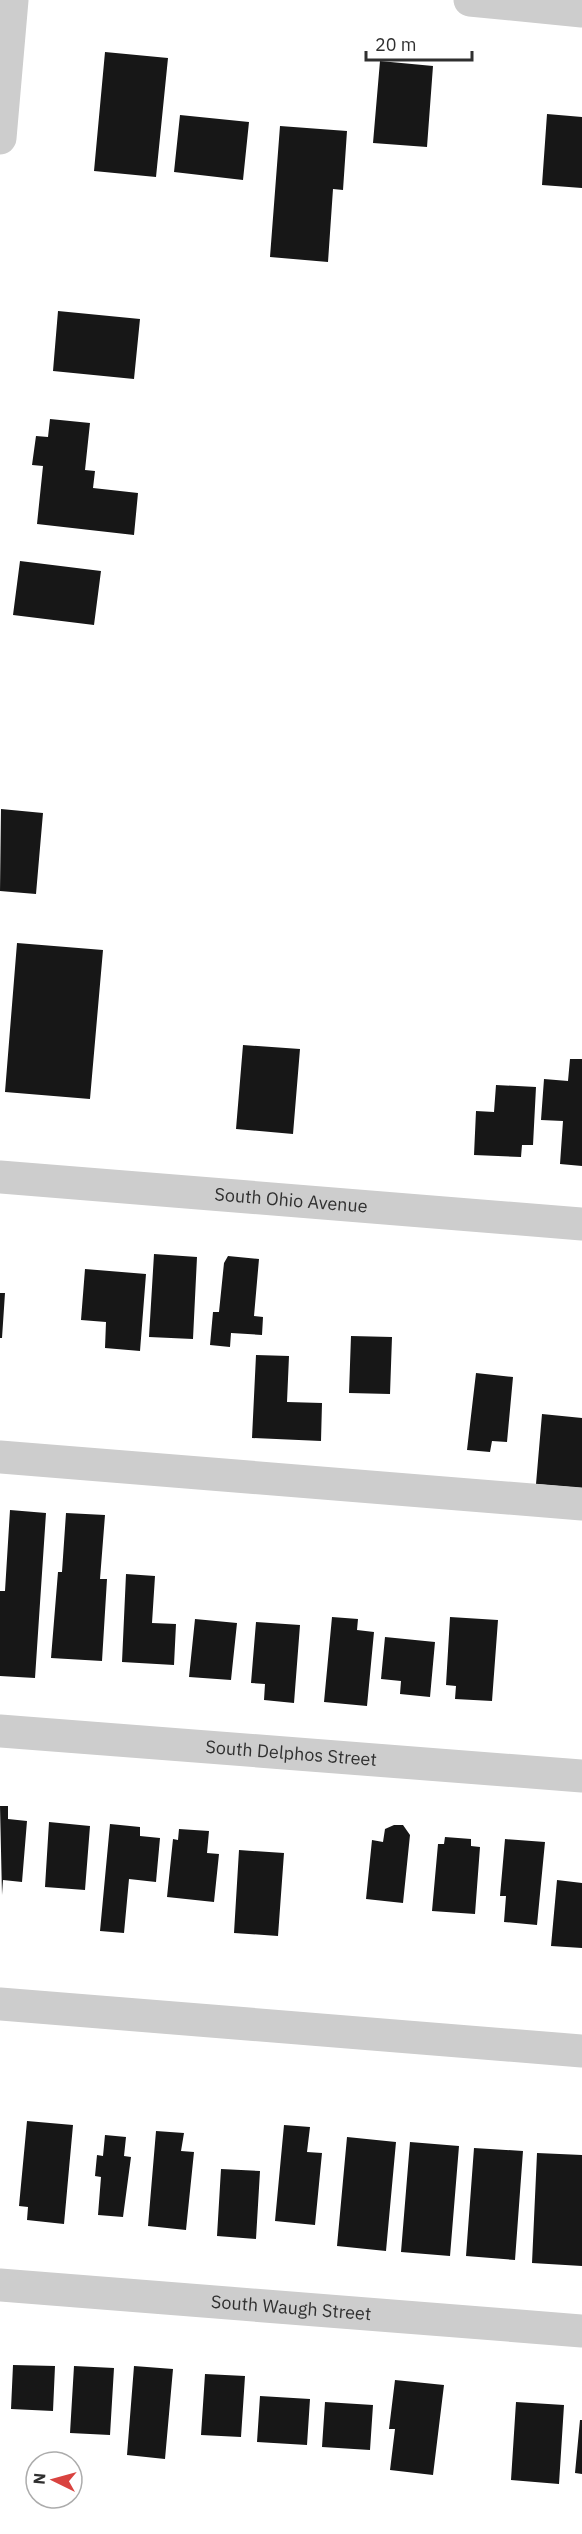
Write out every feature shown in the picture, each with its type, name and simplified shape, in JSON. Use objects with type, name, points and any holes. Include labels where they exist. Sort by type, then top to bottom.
[{"type":"street","points":[[0,138],[12,0]]},
{"type":"street","points":[[470,0],[582,11]]},
{"type":"street","name":"South Ohio Avenue","points":[[0,1177],[582,1224]]},
{"type":"street","points":[[0,1457],[582,1504]]},
{"type":"street","name":"South Delphos Street","points":[[0,1731],[582,1776]]},
{"type":"street","points":[[0,2004],[582,2051]]},
{"type":"street","name":"South Waugh Street","points":[[0,2285],[582,2331]]},
{"type":"building","points":[[105,52],[168,58],[156,177],[94,171]]},
{"type":"building","points":[[380,61],[433,66],[427,147],[373,143]]},
{"type":"building","points":[[547,114],[582,117],[582,188],[542,185]]},
{"type":"building","points":[[180,115],[249,122],[243,180],[174,172]]},
{"type":"building","points":[[280,126],[347,131],[343,190],[333,189],[328,262],[270,257]]},
{"type":"building","points":[[58,311],[140,319],[134,379],[53,371]]},
{"type":"building","points":[[50,419],[90,423],[85,470],[95,471],[93,488],[138,493],[134,535],[37,524],[43,466],[32,465],[36,436],[48,437]]},
{"type":"building","points":[[20,561],[101,571],[94,625],[13,615]]},
{"type":"building","points":[[1,809],[43,813],[36,894],[0,891]]},
{"type":"building","points":[[17,943],[103,950],[90,1099],[5,1092]]},
{"type":"building","points":[[243,1045],[300,1049],[293,1134],[236,1129]]},
{"type":"building","points":[[570,1059],[582,1059],[582,1166],[560,1164],[563,1121],[541,1120],[544,1079],[568,1081]]},
{"type":"building","points":[[496,1085],[536,1087],[533,1145],[522,1145],[521,1157],[474,1155],[476,1111],[494,1112]]},
{"type":"building","points":[[154,1254],[197,1257],[193,1339],[149,1337]]},
{"type":"building","points":[[228,1256],[259,1259],[254,1316],[263,1317],[262,1335],[231,1333],[230,1347],[210,1345],[213,1312],[219,1312],[224,1263]]},
{"type":"building","points":[[85,1269],[146,1274],[140,1351],[105,1348],[106,1322],[81,1320]]},
{"type":"building","points":[[0,1293],[5,1293],[2,1338],[0,1338]]},
{"type":"building","points":[[351,1336],[392,1337],[390,1394],[349,1393]]},
{"type":"building","points":[[256,1355],[289,1356],[287,1402],[322,1403],[321,1441],[252,1438]]},
{"type":"building","points":[[476,1373],[513,1377],[507,1442],[492,1441],[490,1452],[467,1450]]},
{"type":"building","points":[[542,1414],[582,1418],[582,1488],[536,1484]]},
{"type":"building","points":[[10,1510],[46,1513],[35,1678],[0,1676],[0,1591],[5,1591]]},
{"type":"building","points":[[66,1513],[105,1515],[100,1579],[107,1579],[102,1661],[51,1658],[58,1572],[62,1572]]},
{"type":"building","points":[[126,1574],[155,1576],[152,1623],[176,1624],[174,1665],[122,1662]]},
{"type":"building","points":[[332,1617],[358,1619],[357,1630],[374,1632],[367,1706],[324,1702]]},
{"type":"building","points":[[450,1617],[498,1620],[492,1701],[455,1699],[456,1686],[446,1685]]},
{"type":"building","points":[[195,1619],[237,1623],[231,1680],[189,1677]]},
{"type":"building","points":[[256,1622],[300,1625],[294,1703],[264,1700],[265,1684],[251,1683]]},
{"type":"building","points":[[385,1637],[435,1642],[430,1697],[400,1694],[401,1681],[381,1679]]},
{"type":"building","points":[[0,1806],[8,1806],[8,1819],[27,1821],[22,1882],[3,1880],[2,1895]]},
{"type":"building","points":[[49,1822],[90,1826],[85,1890],[45,1887]]},
{"type":"building","points":[[110,1824],[140,1827],[140,1836],[160,1838],[156,1882],[129,1879],[124,1933],[100,1931]]},
{"type":"building","points":[[394,1825],[403,1825],[410,1835],[403,1903],[366,1899],[372,1840],[383,1842],[385,1829]]},
{"type":"building","points":[[179,1829],[209,1831],[207,1853],[219,1854],[214,1902],[167,1897],[173,1839],[178,1840]]},
{"type":"building","points":[[445,1837],[471,1839],[471,1846],[480,1847],[475,1914],[432,1911],[438,1844],[444,1844]]},
{"type":"building","points":[[505,1839],[545,1842],[537,1925],[504,1922],[506,1896],[500,1896]]},
{"type":"building","points":[[239,1850],[284,1853],[278,1936],[234,1933]]},
{"type":"building","points":[[557,1880],[582,1883],[582,1948],[551,1946]]},
{"type":"building","points":[[27,2121],[73,2125],[64,2224],[27,2220],[28,2207],[19,2206]]},
{"type":"building","points":[[284,2125],[310,2127],[307,2152],[322,2153],[315,2225],[275,2221]]},
{"type":"building","points":[[156,2131],[184,2133],[181,2151],[194,2152],[186,2230],[148,2226]]},
{"type":"building","points":[[105,2135],[126,2137],[124,2156],[131,2157],[123,2217],[98,2215],[101,2177],[95,2176],[97,2155],[103,2156]]},
{"type":"building","points":[[347,2137],[396,2142],[386,2251],[337,2246]]},
{"type":"building","points":[[410,2142],[459,2146],[450,2256],[401,2252]]},
{"type":"building","points":[[474,2148],[523,2151],[515,2260],[466,2256]]},
{"type":"building","points":[[537,2153],[582,2155],[582,2266],[532,2263]]},
{"type":"building","points":[[221,2169],[260,2171],[256,2239],[217,2236]]},
{"type":"building","points":[[13,2365],[55,2366],[53,2411],[11,2409]]},
{"type":"building","points":[[74,2366],[114,2368],[110,2435],[70,2433]]},
{"type":"building","points":[[134,2366],[173,2369],[165,2459],[127,2455]]},
{"type":"building","points":[[205,2374],[245,2376],[241,2437],[201,2435]]},
{"type":"building","points":[[395,2380],[444,2385],[433,2475],[390,2470],[395,2429],[389,2429]]},
{"type":"building","points":[[260,2396],[310,2399],[307,2445],[257,2442]]},
{"type":"building","points":[[325,2402],[373,2405],[370,2450],[322,2447]]},
{"type":"building","points":[[516,2402],[564,2405],[559,2484],[511,2480]]},
{"type":"building","points":[[580,2420],[582,2420],[582,2474],[575,2473]]}]
